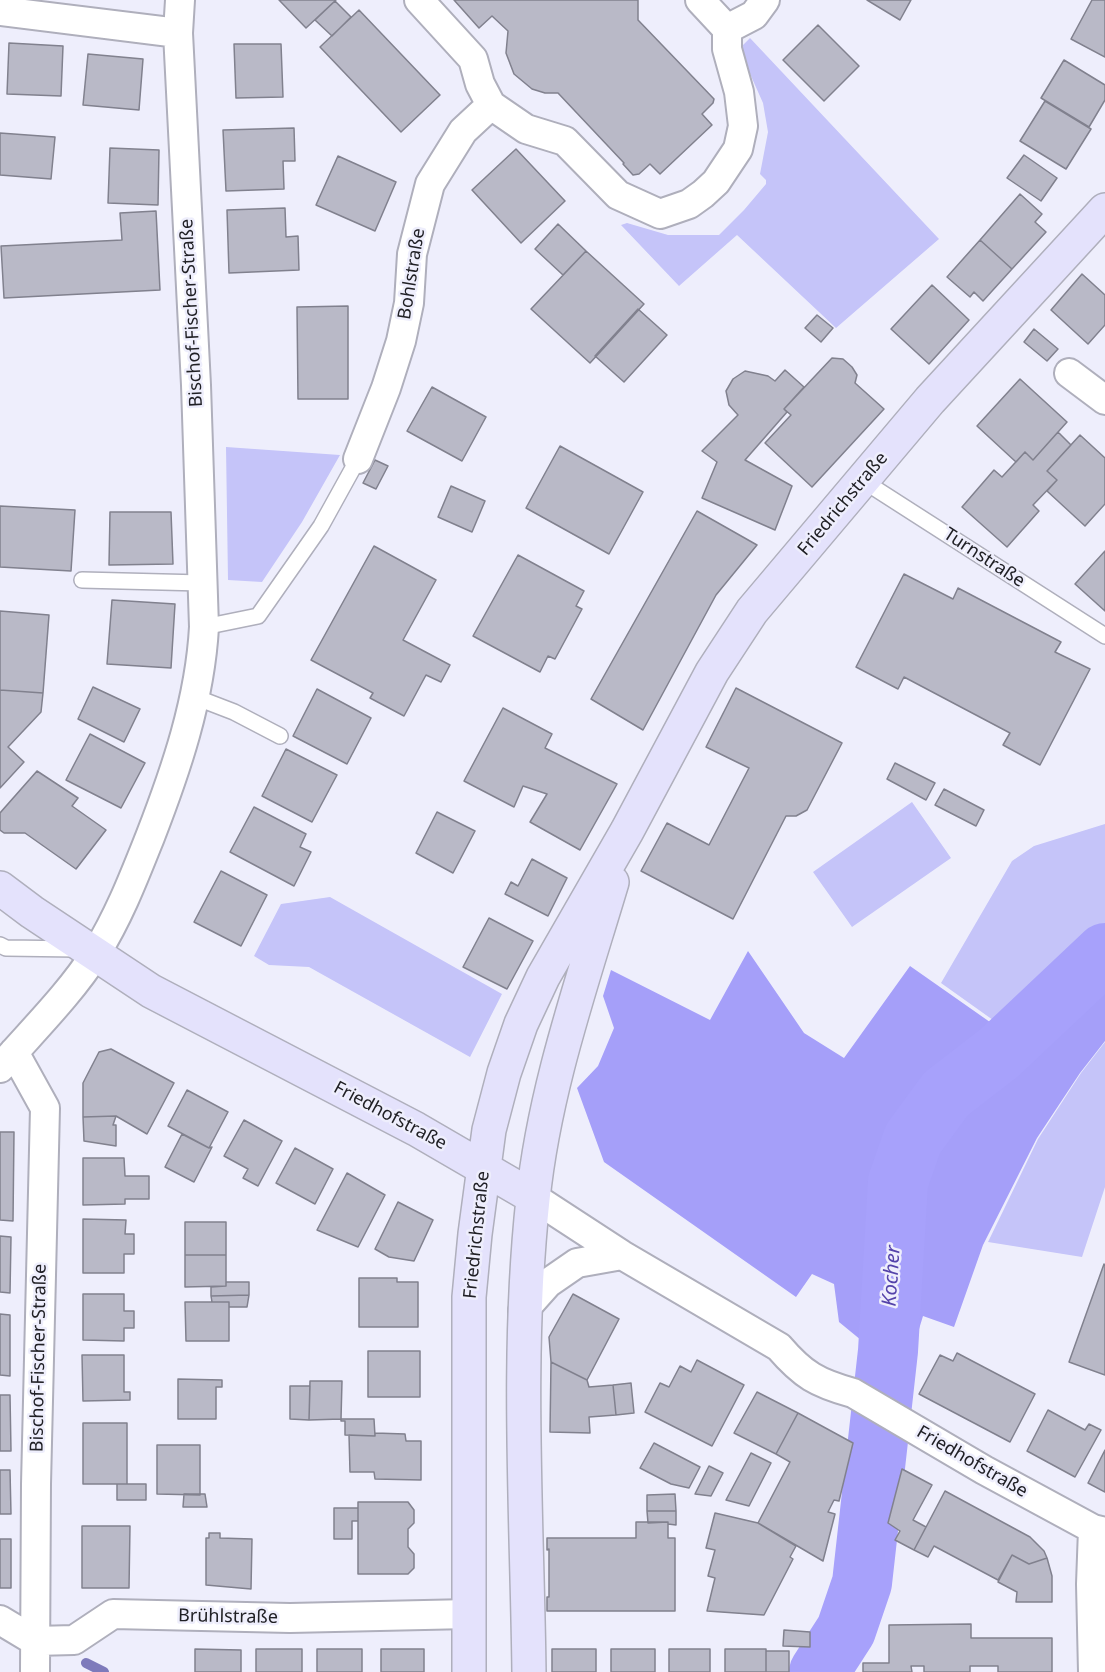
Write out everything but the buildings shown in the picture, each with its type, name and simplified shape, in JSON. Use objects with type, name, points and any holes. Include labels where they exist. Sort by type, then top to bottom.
[{"type":"main road","name":"Friedrichstraße","points":[[469,1672],[469,1297],[483,1167],[499,1090],[521,1024],[543,977],[627,831],[712,672],[752,611],[930,400],[1105,210]]},
{"type":"main road","name":"Friedrichstraße","points":[[529,1672],[524,1325],[533,1197],[546,1112],[627,831]]},
{"type":"main road","name":"Friedhofstraße","points":[[0,888],[151,991],[416,1129],[533,1197]]},
{"type":"main road","points":[[470,1330],[488,1314],[508,1314],[524,1325]]},
{"type":"street","name":"Bischof-Fischer-Straße","points":[[35,1672],[36,1484],[45,1108],[7,1060],[64,997],[126,898],[165,800],[195,697],[204,627],[196,385],[178,33],[180,0]]},
{"type":"street","points":[[419,0],[473,58],[480,84],[491,105],[526,129],[565,141],[618,195],[660,214],[689,204],[716,182],[738,149],[743,126],[739,92],[727,48],[727,29],[700,0]]},
{"type":"street","points":[[727,29],[754,15],[765,0]]},
{"type":"street","points":[[0,11],[178,33]]},
{"type":"street","name":"Bohlstraße","points":[[358,459],[386,388],[401,341],[409,303],[412,254],[430,184],[463,131],[491,105]]},
{"type":"street","points":[[1069,373],[1105,400]]},
{"type":"street","name":"Friedhofstraße","points":[[533,1197],[622,1255],[778,1347],[797,1368],[812,1378],[859,1397],[984,1470],[1099,1530],[1091,1584],[1093,1672]]},
{"type":"street","points":[[524,1325],[548,1283],[577,1263],[622,1255]]},
{"type":"street","name":"Brühlstraße","points":[[35,1641],[74,1640],[113,1614],[290,1618],[470,1614]]},
{"type":"street","points":[[0,1620],[35,1641]]},
{"type":"lane","points":[[204,627],[258,616],[321,526],[358,459]]},
{"type":"lane","name":"Turnstraße","points":[[862,480],[1105,636]]},
{"type":"lane","points":[[82,580],[202,583]]},
{"type":"lane","points":[[195,697],[234,712],[280,736]]},
{"type":"lane","points":[[0,945],[6,948],[93,951]]},
{"type":"shaded area","points":[[750,38],[939,239],[836,328],[737,235],[679,286],[621,225],[627,223],[668,235],[719,235],[766,184],[766,180],[760,174],[768,132],[763,103],[739,49]]},
{"type":"shaded area","points":[[226,447],[340,455],[302,522],[262,582],[228,580]]},
{"type":"shaded area","points":[[912,802],[951,858],[852,927],[813,872]]},
{"type":"shaded area","points":[[1105,824],[1105,939],[1007,1030],[941,983],[1012,861],[1034,846]]},
{"type":"shaded area","points":[[330,897],[502,994],[470,1057],[309,967],[269,965],[254,956],[281,904]]},
{"type":"shaded area","points":[[1105,942],[1105,1041],[1080,1073],[1037,1138],[983,1245],[954,1327],[923,1316],[912,1352],[878,1354],[839,1322],[834,1284],[812,1274],[796,1297],[604,1162],[577,1088],[598,1066],[614,1028],[603,996],[611,970],[710,1020],[748,951],[804,1033],[844,1058],[910,966],[1007,1034]]},
{"type":"shaded area","points":[[1105,1042],[1105,1187],[1082,1257],[988,1242],[1038,1139],[1081,1073]]},
{"type":"shaded area","points":[[858,1480],[894,1484],[884,1527],[895,1539],[872,1606],[854,1672],[802,1672],[824,1641],[842,1597]]},
{"type":"waterway","name":"Kocher","points":[[819,1672],[846,1630],[862,1583],[888,1351],[898,1182],[913,1139],[946,1094],[999,1053],[1105,953]]},
{"type":"waterway","points":[[86,1663],[104,1672]]}]
